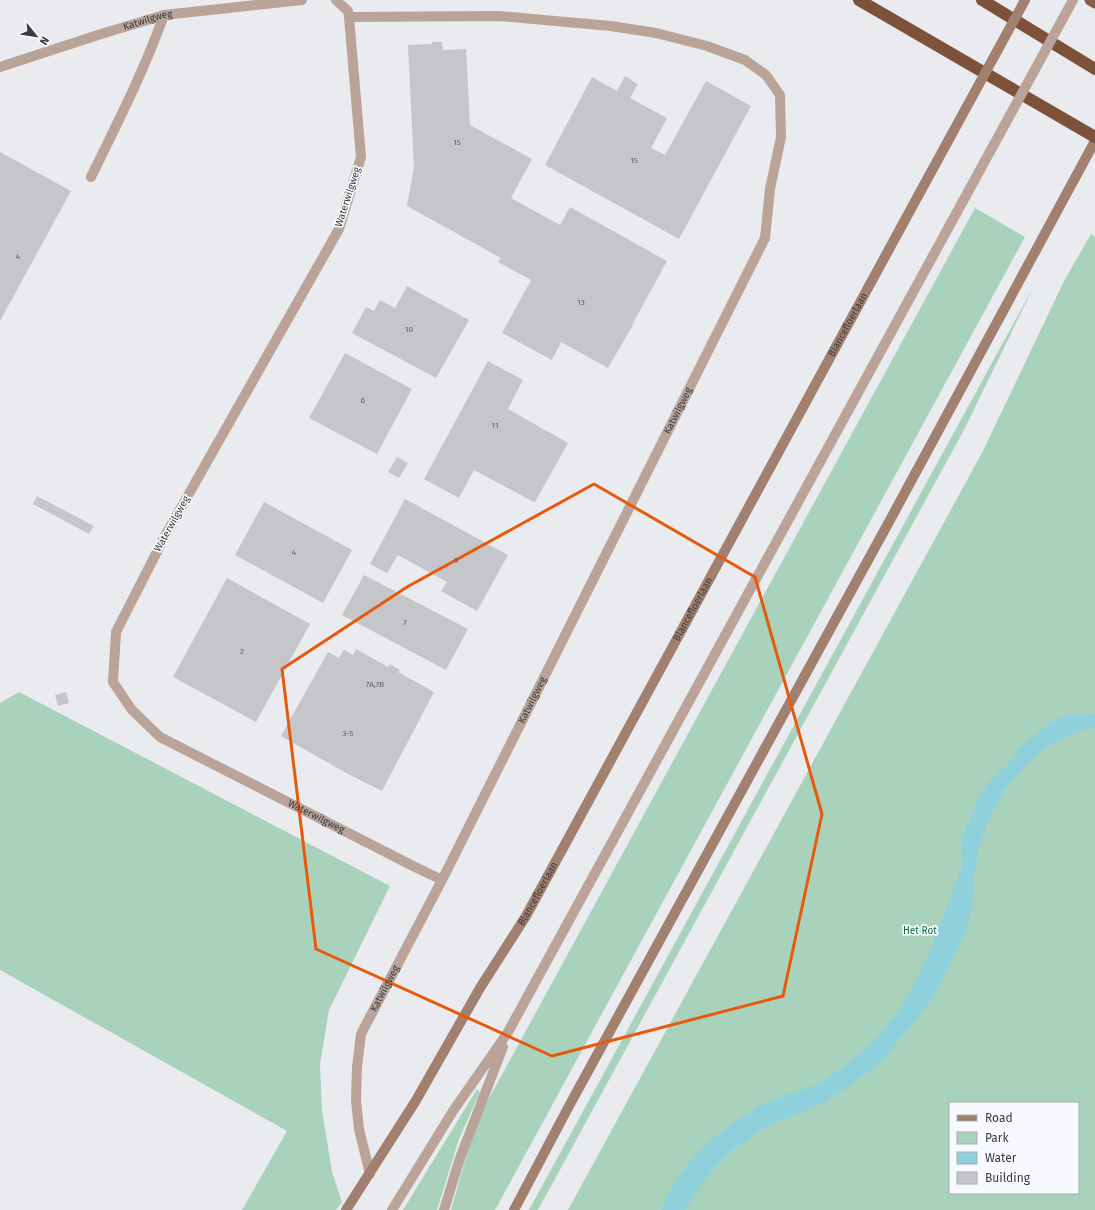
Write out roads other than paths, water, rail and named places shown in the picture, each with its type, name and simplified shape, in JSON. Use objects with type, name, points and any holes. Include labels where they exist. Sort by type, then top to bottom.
[{"type":"highway","points":[[859,0],[1095,137]]},
{"type":"highway","points":[[982,0],[1095,69]]},
{"type":"highway","points":[[1090,0],[1095,3]]},
{"type":"main road","name":"Blancefloerlaan","points":[[346,1210],[415,1102],[480,988],[526,916],[1025,0]]},
{"type":"main road","points":[[514,1210],[569,1106],[892,516],[1095,141]]},
{"type":"street","name":"Katwilgweg","points":[[0,67],[90,37],[164,15],[302,0]]},
{"type":"street","points":[[336,0],[348,14]]},
{"type":"street","points":[[392,1210],[471,1084],[508,1032],[1073,0]]},
{"type":"street","name":"Katwilgweg","points":[[348,14],[499,16],[611,26],[656,33],[700,44],[745,60],[766,75],[780,95],[781,137],[770,189],[765,238],[442,880],[361,1034],[357,1067],[356,1100],[358,1129],[370,1174]]},
{"type":"street","name":"Waterwilgweg","points":[[348,14],[361,157],[339,229],[165,536],[116,632],[113,682],[132,710],[160,737],[442,880]]},
{"type":"street","points":[[91,177],[136,86],[153,47],[164,15]]},
{"type":"street","points":[[444,1210],[460,1158],[508,1032]]},
{"type":"water","points":[[1079,713],[1095,714],[1095,728],[1081,730],[1045,748],[1028,763],[1005,789],[988,821],[978,850],[972,905],[964,936],[933,998],[887,1055],[869,1072],[824,1103],[767,1126],[741,1144],[723,1158],[703,1182],[685,1210],[661,1210],[668,1195],[684,1169],[704,1147],[727,1127],[759,1106],[807,1088],[831,1075],[846,1065],[886,1028],[901,1007],[926,962],[963,864],[961,852],[962,839],[979,798],[988,783],[1010,762],[1022,746],[1048,724],[1063,716]]},
{"type":"park label","name":"Het Rot","points":[[920,931]]}]
